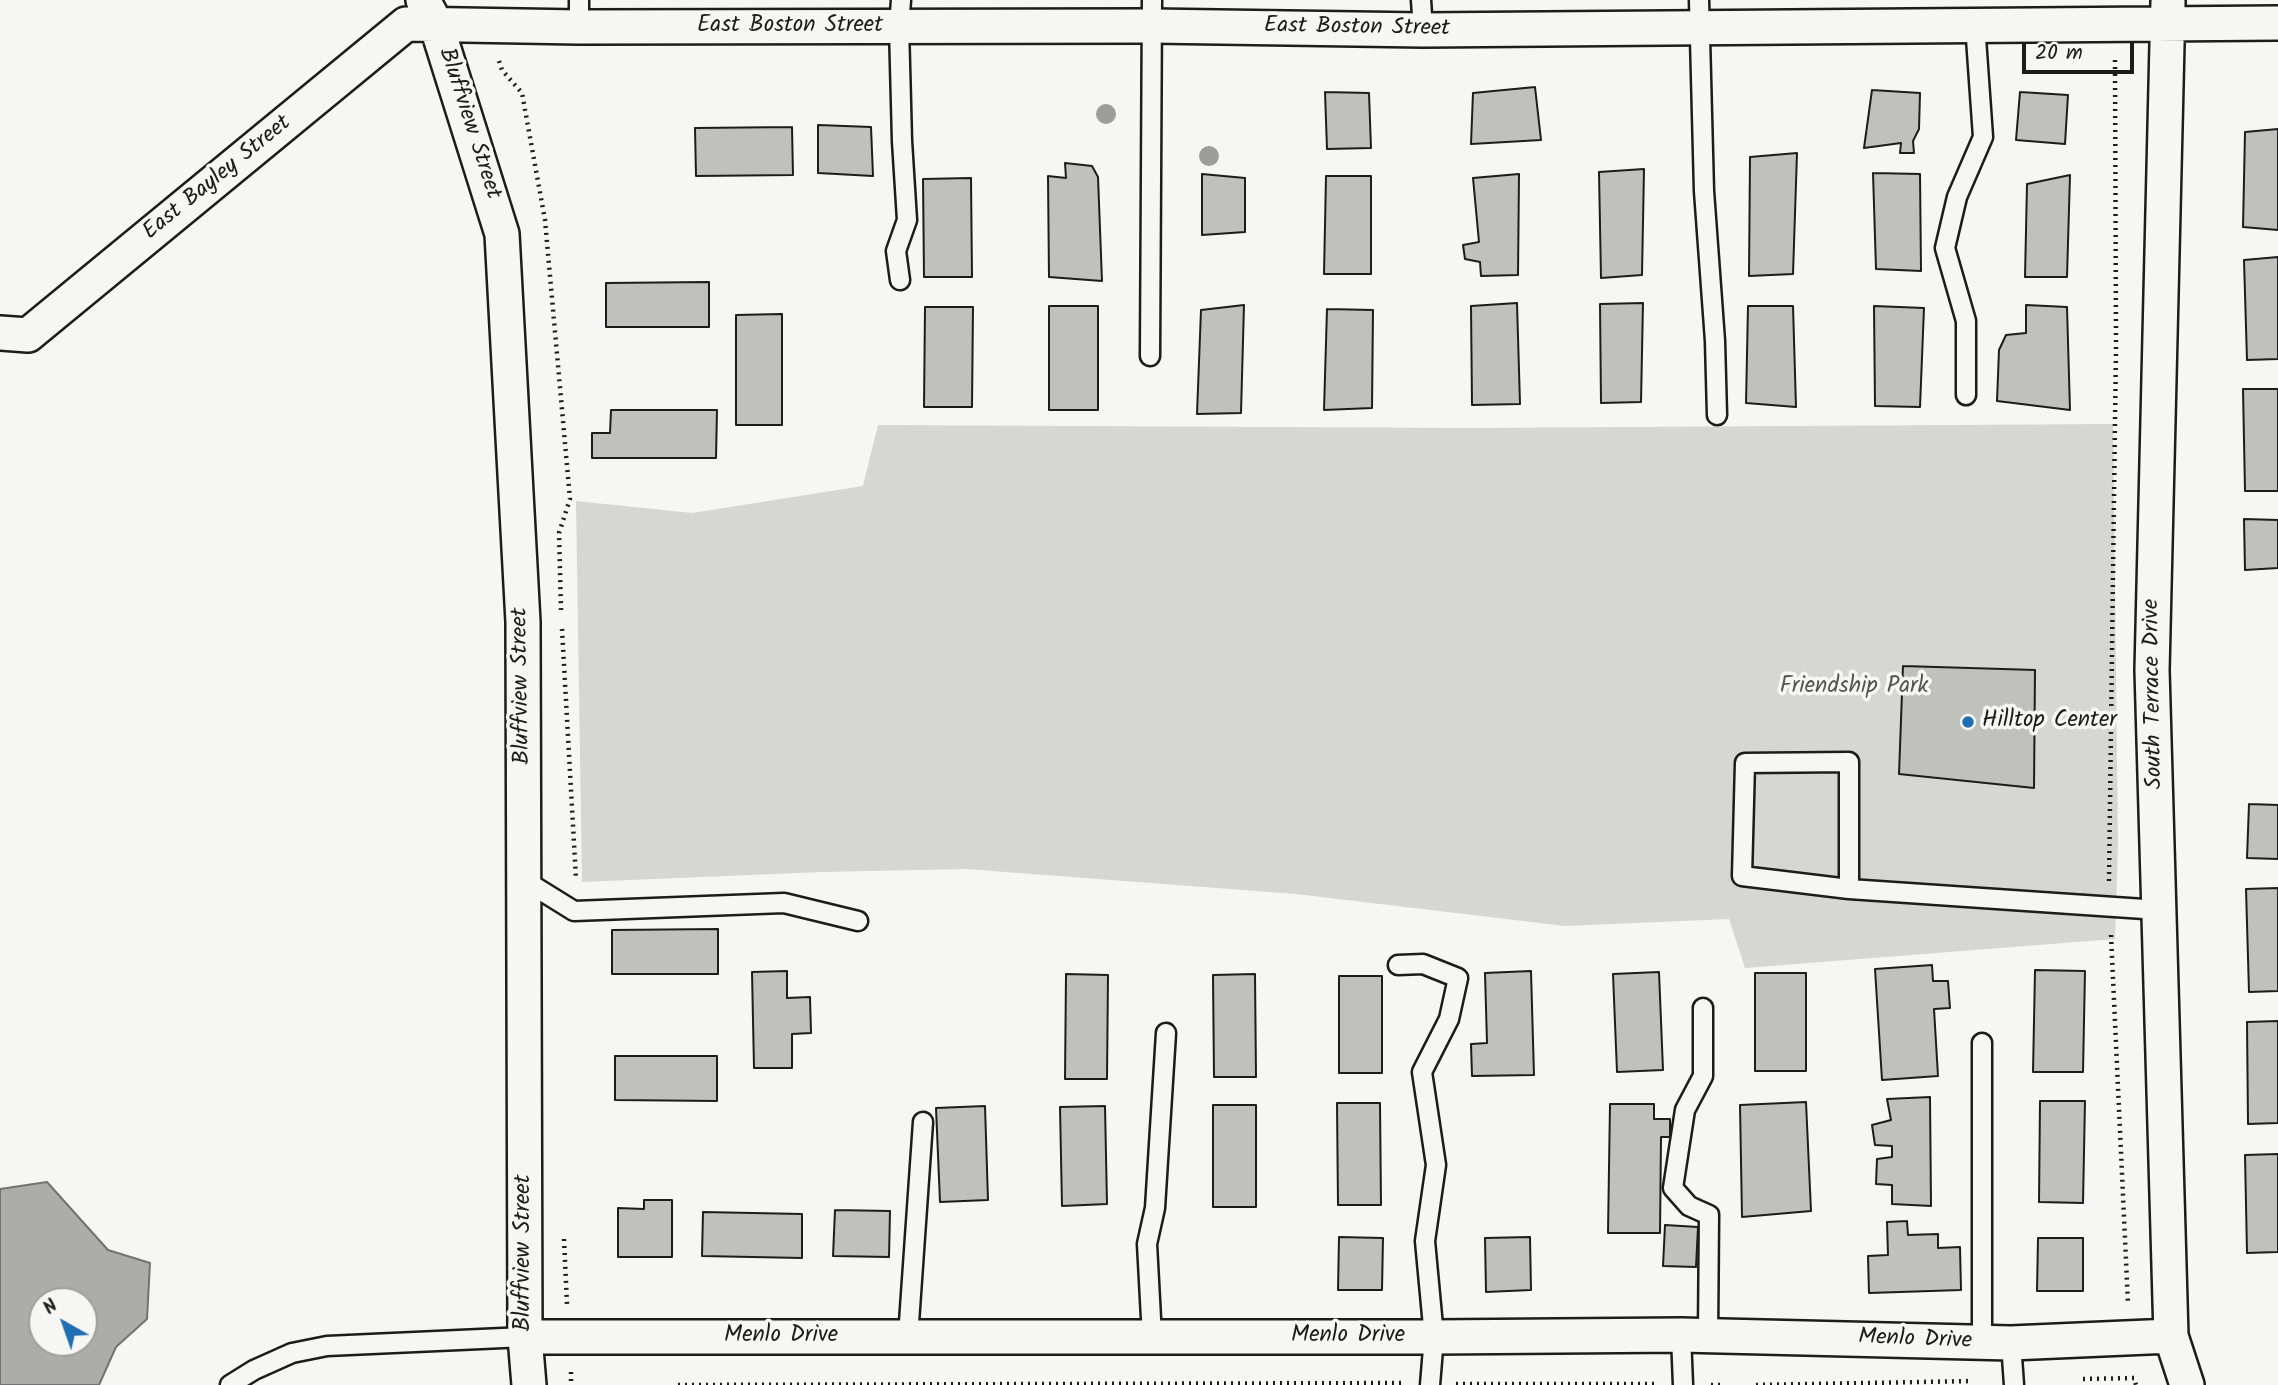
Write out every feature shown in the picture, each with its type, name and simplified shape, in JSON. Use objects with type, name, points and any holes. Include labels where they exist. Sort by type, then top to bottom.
[{"type":"street","name":"East Boston Street","points":[[429,12],[1699,14],[1975,24],[2168,11],[2278,23]]},
{"type":"street","name":"South Terrace Drive","points":[[2168,11],[2152,670],[2171,1336],[2187,1385]]},
{"type":"street","name":"East Bayley Street","points":[[0,333],[28,335],[406,24],[429,12]]},
{"type":"street","name":"Bluffview Street","points":[[429,12],[502,234],[523,622],[525,1337],[529,1385]]},
{"type":"street","name":"Menlo Drive","points":[[525,1337],[1695,1335],[1997,1343],[2171,1336]]},
{"type":"lane","points":[[1150,356],[1152,13]]},
{"type":"lane","points":[[900,14],[902,141],[907,220],[896,251],[900,280]]},
{"type":"lane","points":[[1699,14],[1704,191],[1715,341],[1717,415]]},
{"type":"lane","points":[[1966,396],[1966,321],[1945,248],[1956,197],[1983,137],[1975,24]]},
{"type":"lane","points":[[1849,889],[1849,762],[1745,763],[1742,876],[1849,889],[2159,910]]},
{"type":"lane","points":[[524,880],[574,911],[784,903],[858,921]]},
{"type":"lane","points":[[1398,965],[1423,964],[1458,978],[1448,1019],[1422,1072],[1436,1165],[1425,1241],[1434,1337],[1430,1384]]},
{"type":"lane","points":[[1683,1385],[1695,1335],[1709,1215],[1689,1206],[1673,1188],[1685,1110],[1703,1076],[1703,1008]]},
{"type":"lane","points":[[1152,1337],[1147,1244],[1155,1208],[1166,1034]]},
{"type":"lane","points":[[1982,1043],[1997,1343],[2014,1383]]},
{"type":"lane","points":[[908,1337],[923,1122]]},
{"type":"lane","points":[[230,1385],[254,1370],[292,1353],[327,1346],[525,1337]]},
{"type":"path","points":[[2081,1379],[2134,1378],[2136,1385]]},
{"type":"path","points":[[1756,1385],[2014,1383]]},
{"type":"path","points":[[678,1385],[1724,1385]]},
{"type":"green space","name":"Friendship Park","points":[[2113,424],[2118,844],[2115,939],[1745,968],[1729,919],[1565,926],[1296,894],[966,869],[582,882],[576,501],[692,513],[863,486],[878,425],[1470,428]]},
{"type":"shaded area","points":[[47,1182],[108,1250],[150,1263],[147,1319],[116,1347],[99,1385],[0,1385],[0,1189]]},
{"type":"building","points":[[1535,87],[1541,140],[1471,144],[1473,93]]},
{"type":"building","points":[[1872,90],[1920,93],[1919,129],[1913,141],[1914,153],[1900,153],[1901,143],[1864,148]]},
{"type":"building","points":[[1325,92],[1369,93],[1371,148],[1327,149]]},
{"type":"building","points":[[2020,92],[2068,95],[2065,144],[2016,140]]},
{"type":"building","points":[[818,125],[871,127],[873,176],[818,173]]},
{"type":"building","points":[[792,127],[793,175],[696,176],[695,128]]},
{"type":"building","points":[[2278,129],[2278,230],[2243,227],[2245,132]]},
{"type":"building","points":[[1797,153],[1793,274],[1749,276],[1750,157]]},
{"type":"building","points":[[1065,163],[1092,166],[1098,177],[1102,281],[1049,277],[1048,176],[1066,178]]},
{"type":"building","points":[[1644,169],[1642,275],[1601,278],[1599,172]]},
{"type":"building","points":[[1873,173],[1920,174],[1921,271],[1876,269]]},
{"type":"building","points":[[1202,174],[1245,178],[1245,232],[1202,235]]},
{"type":"building","points":[[1519,174],[1518,275],[1481,276],[1480,262],[1465,259],[1463,245],[1479,242],[1473,178]]},
{"type":"building","points":[[2070,175],[2067,277],[2025,277],[2027,184]]},
{"type":"building","points":[[1326,176],[1371,176],[1371,274],[1324,274]]},
{"type":"building","points":[[971,178],[972,277],[924,277],[923,179]]},
{"type":"building","points":[[2278,257],[2278,359],[2247,360],[2244,260]]},
{"type":"building","points":[[709,282],[709,327],[606,327],[606,283]]},
{"type":"building","points":[[1517,303],[1520,404],[1472,405],[1471,306]]},
{"type":"building","points":[[1643,303],[1641,402],[1601,403],[1600,304]]},
{"type":"building","points":[[1244,305],[1241,413],[1197,414],[1201,310]]},
{"type":"building","points":[[2026,305],[2067,307],[2070,410],[1997,401],[1999,350],[2006,335],[2026,333]]},
{"type":"building","points":[[1049,306],[1098,306],[1098,410],[1049,410]]},
{"type":"building","points":[[1748,306],[1793,306],[1796,407],[1746,403]]},
{"type":"building","points":[[1874,306],[1924,308],[1920,407],[1875,406]]},
{"type":"building","points":[[925,307],[973,307],[972,407],[924,407]]},
{"type":"building","points":[[1327,309],[1373,310],[1372,408],[1324,410]]},
{"type":"building","points":[[782,314],[782,425],[736,425],[736,315]]},
{"type":"building","points":[[2243,389],[2278,389],[2278,491],[2245,491]]},
{"type":"building","points":[[611,410],[717,410],[716,458],[592,458],[592,433],[610,433]]},
{"type":"building","points":[[2244,519],[2278,520],[2278,568],[2245,570]]},
{"type":"building","name":"Hilltop Center","points":[[1903,666],[2035,670],[2034,788],[1899,774]]},
{"type":"building","points":[[2249,804],[2278,805],[2278,859],[2247,858]]},
{"type":"building","points":[[2278,888],[2278,991],[2249,992],[2246,889]]},
{"type":"building","points":[[718,929],[718,974],[612,974],[612,930]]},
{"type":"building","points":[[1932,965],[1933,981],[1948,981],[1950,1008],[1934,1009],[1938,1076],[1882,1080],[1875,969]]},
{"type":"building","points":[[2035,970],[2085,971],[2083,1072],[2033,1072]]},
{"type":"building","points":[[787,971],[787,998],[810,997],[811,1033],[792,1034],[792,1068],[754,1068],[752,972]]},
{"type":"building","points":[[1531,971],[1534,1075],[1472,1076],[1471,1044],[1487,1043],[1485,973]]},
{"type":"building","points":[[1659,972],[1663,1070],[1617,1072],[1613,974]]},
{"type":"building","points":[[1755,973],[1806,973],[1806,1071],[1755,1071]]},
{"type":"building","points":[[1066,974],[1108,975],[1107,1079],[1065,1079]]},
{"type":"building","points":[[1255,974],[1256,1077],[1214,1077],[1213,975]]},
{"type":"building","points":[[1339,976],[1382,976],[1382,1073],[1339,1073]]},
{"type":"building","points":[[2278,1021],[2278,1123],[2248,1124],[2247,1022]]},
{"type":"building","points":[[615,1056],[717,1056],[717,1101],[615,1100]]},
{"type":"building","points":[[1930,1097],[1931,1206],[1892,1204],[1892,1185],[1876,1184],[1877,1159],[1892,1157],[1892,1146],[1875,1145],[1872,1125],[1891,1120],[1887,1099]]},
{"type":"building","points":[[2040,1101],[2085,1101],[2083,1203],[2039,1202]]},
{"type":"building","points":[[1806,1102],[1811,1211],[1742,1217],[1740,1105]]},
{"type":"building","points":[[1337,1103],[1380,1103],[1381,1205],[1338,1205]]},
{"type":"building","points":[[1610,1104],[1654,1104],[1654,1119],[1670,1119],[1670,1137],[1661,1137],[1660,1233],[1608,1233]]},
{"type":"building","points":[[1213,1105],[1256,1105],[1256,1207],[1213,1207]]},
{"type":"building","points":[[985,1106],[988,1200],[940,1202],[936,1108]]},
{"type":"building","points":[[1105,1106],[1107,1204],[1062,1206],[1060,1107]]},
{"type":"building","points":[[2278,1154],[2278,1252],[2247,1253],[2245,1155]]},
{"type":"building","points":[[644,1200],[672,1200],[672,1257],[618,1257],[618,1208],[644,1209]]},
{"type":"building","points":[[835,1210],[890,1211],[889,1257],[833,1256]]},
{"type":"building","points":[[703,1212],[802,1214],[802,1258],[702,1256]]},
{"type":"building","points":[[1907,1221],[1908,1235],[1938,1234],[1938,1248],[1960,1247],[1961,1290],[1869,1293],[1868,1256],[1888,1255],[1887,1222]]},
{"type":"building","points":[[1665,1225],[1698,1227],[1696,1267],[1663,1266]]},
{"type":"building","points":[[1339,1237],[1383,1238],[1382,1290],[1338,1290]]},
{"type":"building","points":[[1530,1237],[1531,1290],[1486,1292],[1485,1238]]},
{"type":"building","points":[[2038,1238],[2083,1238],[2083,1291],[2037,1291]]},
{"type":"place","name":"Hilltop Center","points":[[1968,722]]}]
